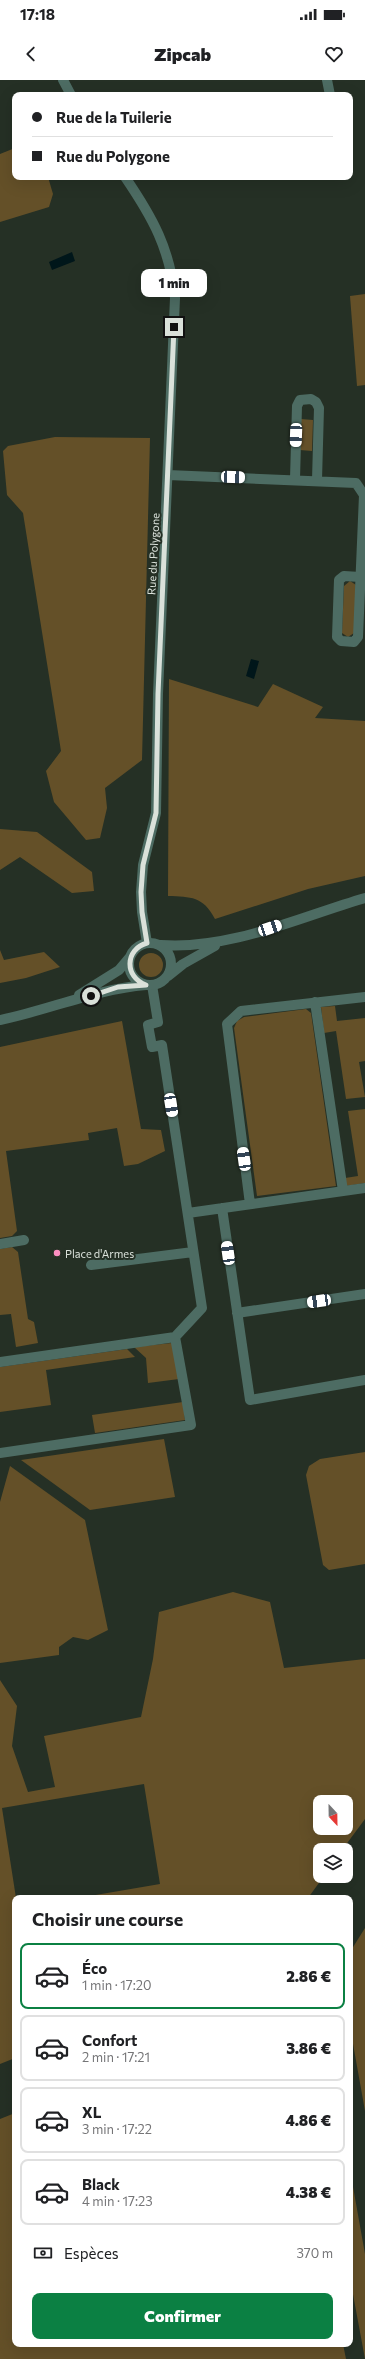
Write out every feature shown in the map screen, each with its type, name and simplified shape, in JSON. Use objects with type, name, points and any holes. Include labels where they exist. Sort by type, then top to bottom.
[{"type":"street","points":[[63,80],[69,92]]},
{"type":"street","points":[[327,80],[329,92]]},
{"type":"street","name":"Rue du Polygone","points":[[127,180],[157,227],[172,272],[175,298],[158,694],[156,813],[143,865],[141,892],[142,912],[147,943]]},
{"type":"street","points":[[294,479],[297,406],[300,400],[311,399],[316,402],[319,408],[317,480]]},
{"type":"street","points":[[168,475],[294,479],[356,483],[364,495],[358,637],[354,642],[341,642],[337,637],[339,580],[344,576],[360,577]]},
{"type":"street","points":[[64,1004],[119,970],[137,947],[147,943],[188,947],[226,940],[365,898]]},
{"type":"street","points":[[0,1020],[64,1004],[118,987],[158,984],[199,953],[226,940]]},
{"type":"street","points":[[161,945],[171,956],[172,964],[168,976]]},
{"type":"street","points":[[130,957],[131,973],[140,983],[149,985]]},
{"type":"street","points":[[0,1362],[176,1337],[202,1308],[162,1045],[152,1046],[148,1025],[158,1022],[149,985]]},
{"type":"street","points":[[250,1204],[227,1024],[241,1011],[365,996]]},
{"type":"street","points":[[315,1002],[343,1191]]},
{"type":"street","points":[[188,1212],[365,1188]]},
{"type":"street","points":[[222,1208],[250,1400],[365,1380]]},
{"type":"street","points":[[0,1244],[24,1240]]},
{"type":"street","points":[[91,1265],[193,1252]]},
{"type":"street","points":[[237,1313],[365,1294]]},
{"type":"street","points":[[0,1453],[191,1425],[176,1337]]},
{"type":"shaded area","points":[[12,149],[12,180],[49,180],[53,194],[49,207],[0,222],[0,154]]},
{"type":"shaded area","points":[[72,252],[75,261],[52,270],[49,262]]},
{"type":"shaded area","points":[[365,294],[365,385],[357,386],[350,296]]},
{"type":"shaded area","points":[[301,419],[313,420],[312,451],[300,450]]},
{"type":"shaded area","points":[[55,437],[150,438],[142,760],[105,788],[107,808],[100,838],[86,840],[54,802],[46,771],[61,751],[23,513],[7,495],[3,451],[8,446]]},
{"type":"shaded area","points":[[350,581],[356,585],[354,633],[348,637],[342,633],[344,586]]},
{"type":"shaded area","points":[[251,659],[259,661],[254,679],[246,676]]},
{"type":"shaded area","points":[[169,679],[258,707],[273,684],[323,707],[315,718],[365,721],[365,876],[308,889],[215,919],[206,906],[196,899],[168,896]]},
{"type":"shaded area","points":[[0,829],[37,832],[92,872],[94,891],[72,893],[20,857],[0,870]]},
{"type":"shaded area","points":[[0,950],[4,960],[44,952],[60,967],[26,978],[0,983]]},
{"type":"shaded area","points":[[151,953],[159,957],[163,965],[159,973],[151,977],[143,973],[139,965],[143,957]]},
{"type":"shaded area","points":[[335,1006],[337,1021],[365,1018],[365,1061],[359,1062],[365,1097],[346,1099],[336,1031],[324,1033],[321,1007]]},
{"type":"shaded area","points":[[306,1009],[311,1013],[336,1186],[257,1196],[234,1028],[237,1021],[244,1017]]},
{"type":"shaded area","points":[[122,1021],[141,1129],[161,1130],[165,1151],[138,1164],[124,1166],[117,1128],[88,1133],[89,1140],[6,1151],[17,1231],[12,1236],[0,1238],[0,1047]]},
{"type":"shaded area","points":[[365,1109],[365,1183],[346,1186],[345,1178],[358,1176],[348,1111]]},
{"type":"shaded area","points":[[12,1247],[18,1252],[28,1319],[34,1322],[38,1343],[16,1347],[11,1314],[0,1315],[0,1249]]},
{"type":"shaded area","points":[[172,1343],[179,1379],[148,1383],[146,1358],[134,1347]]},
{"type":"shaded area","points":[[127,1349],[135,1357],[46,1370],[51,1405],[0,1412],[0,1367]]},
{"type":"shaded area","points":[[183,1402],[185,1420],[95,1433],[92,1415]]},
{"type":"shaded area","points":[[164,1439],[175,1497],[90,1510],[21,1460]]},
{"type":"shaded area","points":[[365,1452],[365,1564],[329,1570],[323,1565],[306,1475],[309,1466],[320,1459]]},
{"type":"shaded area","points":[[10,1466],[85,1520],[108,1630],[88,1640],[73,1637],[59,1647],[59,1655],[0,1663],[0,1502]]},
{"type":"shaded area","points":[[233,1592],[270,1602],[284,1668],[365,1659],[365,1819],[347,1843],[313,1843],[313,1883],[319,1883],[310,1895],[96,1895],[160,1884],[144,1784],[2,1808],[16,1895],[12,1895],[12,2059],[0,2064],[0,1680],[17,1706],[12,1746],[28,1792],[55,1787],[44,1736],[141,1717],[153,1659],[159,1612]]},
{"type":"shaded area","points":[[365,1928],[365,2111],[353,2044],[353,1947]]},
{"type":"shaded area","points":[[12,2114],[12,2347],[344,2347],[346,2359],[0,2359],[0,2119]]},
{"type":"shaded area","points":[[353,2187],[365,2254],[365,2359],[353,2294]]},
{"type":"place","name":"Place d'Armes","points":[[57,1253]]},
{"type":"route","points":[[91,996],[118,987],[146,985],[140,983],[131,973],[129,962],[130,957],[137,947],[141,944],[147,943],[147,935],[142,912],[141,892],[143,865],[156,813],[158,694],[174,327]]}]
